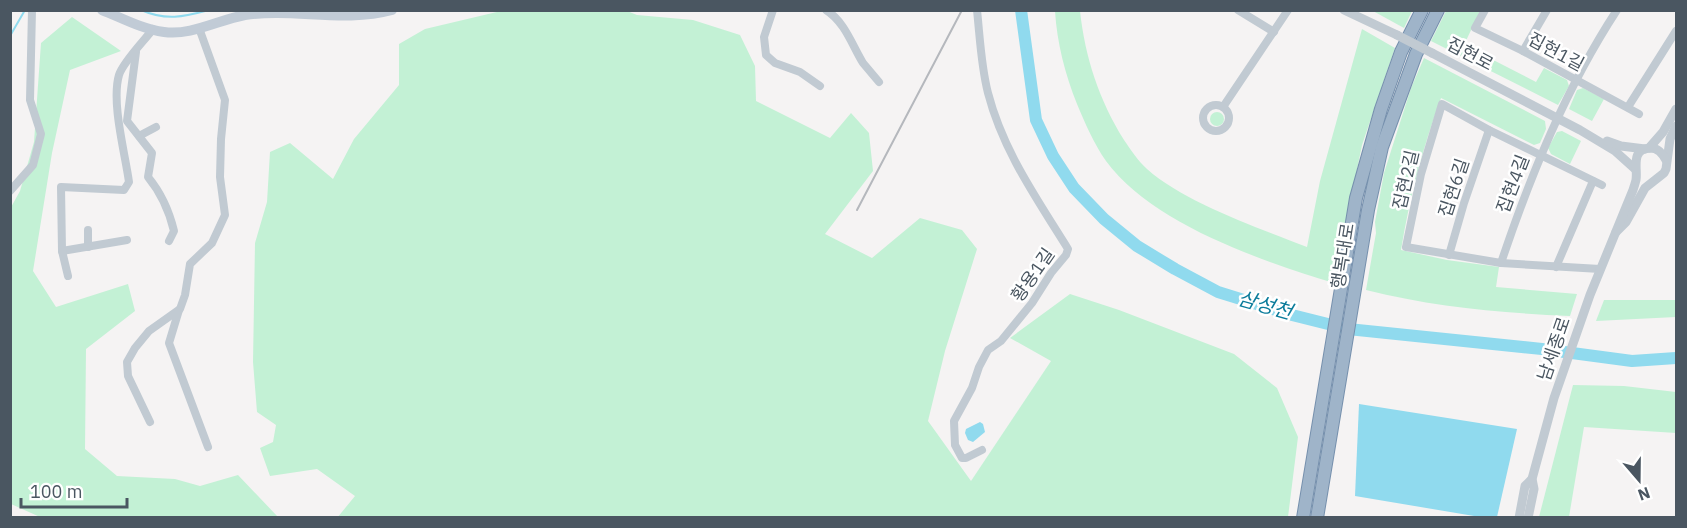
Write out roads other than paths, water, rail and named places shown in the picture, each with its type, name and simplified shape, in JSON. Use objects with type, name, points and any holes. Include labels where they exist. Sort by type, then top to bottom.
[{"type":"highway","name":"행복대로","points":[[1304,518],[1356,198],[1381,109],[1401,52],[1422,10]]},
{"type":"highway","name":"행복대로","points":[[1317,518],[1368,210],[1382,147],[1416,54],[1438,10]]},
{"type":"main road","points":[[102,10],[165,32],[199,28],[244,15],[287,12],[372,16],[392,10]]},
{"type":"street","points":[[10,191],[33,165],[41,134],[30,100],[32,10]]},
{"type":"street","points":[[773,10],[764,37],[766,55],[775,63],[800,72],[820,86]]},
{"type":"street","points":[[826,10],[833,15],[851,38],[864,63],[879,82]]},
{"type":"street","name":"황용1길","points":[[977,10],[981,60],[988,95],[1002,132],[1024,181],[1068,249],[1026,311],[1001,341],[988,350],[972,388],[954,421],[955,446],[962,458],[982,450]]},
{"type":"street","points":[[1238,10],[1274,32]]},
{"type":"street","points":[[1224,107],[1288,10]]},
{"type":"street","name":"집현로","points":[[1344,10],[1580,130],[1616,151],[1636,170]]},
{"type":"street","name":"집현1길","points":[[1485,10],[1475,28],[1640,114]]},
{"type":"street","points":[[1523,51],[1547,10]]},
{"type":"street","name":"집현4길","points":[[1501,262],[1540,155],[1557,118],[1617,10]]},
{"type":"street","points":[[199,28],[225,100],[220,177],[225,215],[212,243],[190,264],[185,294],[169,343],[208,447]]},
{"type":"street","points":[[68,276],[62,251],[61,187],[124,190],[129,182],[116,100],[119,75],[124,65],[153,29]]},
{"type":"street","points":[[1628,107],[1677,31]]},
{"type":"street","points":[[137,51],[127,120],[152,153],[148,177],[162,195],[170,213],[174,231],[169,241]]},
{"type":"street","name":"집현2길","points":[[1600,269],[1501,262],[1406,247],[1421,174],[1442,104],[1602,185]]},
{"type":"street","points":[[1677,109],[1663,132],[1637,156],[1636,170],[1644,179],[1655,180],[1664,173],[1670,139],[1677,126]]},
{"type":"street","points":[[139,136],[156,127]]},
{"type":"street","name":"집현6길","points":[[1449,255],[1464,203],[1490,130]]},
{"type":"street","name":"집현로","points":[[1580,130],[1622,146],[1647,149]]},
{"type":"street","points":[[1647,149],[1659,151],[1666,160]]},
{"type":"street","name":"남세종로","points":[[1617,232],[1618,222],[1636,179],[1636,170]]},
{"type":"street","name":"남세종로","points":[[1528,518],[1534,489],[1532,479],[1554,398],[1600,269],[1617,232],[1626,222],[1645,188],[1655,180]]},
{"type":"street","points":[[1556,267],[1593,181]]},
{"type":"street","points":[[88,230],[88,247]]},
{"type":"street","points":[[62,251],[127,240]]},
{"type":"street","points":[[150,422],[128,376],[128,362],[135,348],[149,331],[180,309]]},
{"type":"street","name":"남세종로","points":[[1519,518],[1525,486],[1532,479]]},
{"type":"water","points":[[1359,404],[1517,429],[1497,517],[1480,517],[1355,496]]},
{"type":"water","points":[[980,422],[985,432],[973,442],[968,440],[966,429]]},
{"type":"waterway","points":[[10,36],[25,10]]},
{"type":"waterway","points":[[141,10],[167,17],[209,10]]},
{"type":"waterway","name":"삼성천","points":[[1021,10],[1036,120],[1053,156],[1074,188],[1104,219],[1137,246],[1218,292],[1292,315],[1348,329],[1542,349],[1632,361],[1676,358]]},
{"type":"railway","points":[[857,210],[962,10]]}]
